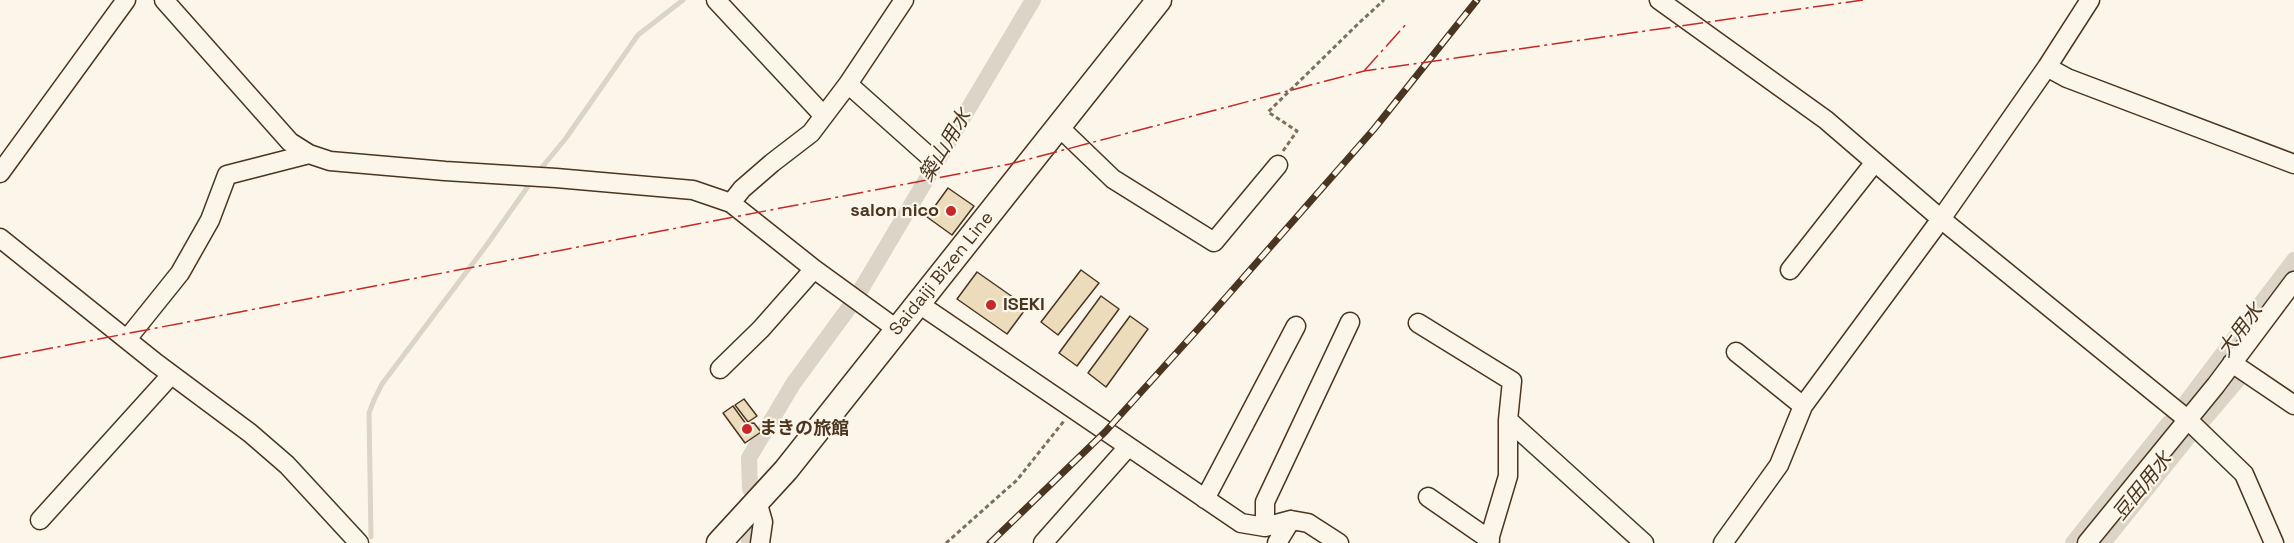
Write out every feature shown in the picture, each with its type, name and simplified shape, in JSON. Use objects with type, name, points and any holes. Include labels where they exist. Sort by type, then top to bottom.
[{"type":"main road","name":"Saidaiji Bizen Line","points":[[719,543],[786,470],[1159,0]]},
{"type":"street","points":[[0,173],[126,0]]},
{"type":"street","points":[[164,0],[290,141],[309,154],[330,161],[693,190],[731,204],[814,269],[898,330]]},
{"type":"street","points":[[716,0],[824,116]]},
{"type":"street","points":[[731,204],[742,189],[811,133],[848,84],[904,0]]},
{"type":"street","points":[[1659,0],[1826,120],[1941,219],[2187,420],[2244,474],[2274,543]]},
{"type":"street","points":[[1724,543],[1779,465],[1803,406],[1941,219],[2047,68],[2090,0]]},
{"type":"street","points":[[2047,68],[2078,82],[2294,164]]},
{"type":"street","points":[[848,84],[931,158]]},
{"type":"street","points":[[1059,127],[1113,179],[1214,242],[1278,165]]},
{"type":"street","points":[[127,339],[180,273],[210,220],[227,176],[309,154]]},
{"type":"street","points":[[1790,270],[1875,162]]},
{"type":"street","points":[[0,238],[171,375],[250,433],[279,459],[359,543]]},
{"type":"street","points":[[720,369],[761,329],[814,269]]},
{"type":"street","points":[[2087,543],[2187,420],[2294,281]]},
{"type":"street","points":[[919,304],[1241,523],[1265,527],[1291,520],[1308,524],[1339,543]]},
{"type":"street","points":[[1265,527],[1265,502],[1350,322]]},
{"type":"street","points":[[1418,323],[1512,381],[1508,420],[1508,476],[1489,542],[1428,497]]},
{"type":"street","points":[[1205,499],[1296,326]]},
{"type":"street","points":[[1736,352],[1803,406]]},
{"type":"street","points":[[2232,363],[2294,405]]},
{"type":"street","points":[[40,520],[171,375]]},
{"type":"street","points":[[1508,420],[1644,543]]},
{"type":"street","points":[[1043,543],[1128,447]]},
{"type":"street","points":[[758,501],[763,522],[760,543]]},
{"type":"street","points":[[1277,543],[1291,520]]},
{"type":"path","points":[[1278,165],[1279,157],[1297,130],[1268,112],[1384,0]]},
{"type":"path","points":[[946,543],[1017,480],[1073,410]]},
{"type":"building","points":[[948,188],[974,206],[952,235],[927,217]]},
{"type":"building","points":[[1081,270],[1099,283],[1058,335],[1041,322]]},
{"type":"building","points":[[977,272],[1027,307],[1007,334],[957,299]]},
{"type":"building","points":[[1101,296],[1119,309],[1077,366],[1059,353]]},
{"type":"building","points":[[1130,316],[1148,329],[1106,387],[1088,373]]},
{"type":"building","points":[[744,399],[757,416],[748,422],[735,405]]},
{"type":"building","points":[[733,406],[746,424],[754,423],[761,432],[745,443],[723,413]]},
{"type":"waterway","points":[[539,171],[566,138],[638,35],[683,0]]},
{"type":"waterway","name":"築山用水","points":[[860,291],[1033,0]]},
{"type":"waterway","points":[[371,537],[369,413],[374,400],[382,384],[529,185]]},
{"type":"waterway","name":"大用水","points":[[2187,401],[2294,260]]},
{"type":"waterway","name":"築山用水","points":[[750,489],[749,458],[793,384],[851,305]]},
{"type":"waterway","points":[[2200,424],[2241,376]]},
{"type":"waterway","name":"大用水","points":[[2073,543],[2169,423]]},
{"type":"waterway","name":"豆田用水","points":[[2103,543],[2190,435]]},
{"type":"waterway","name":"築山用水","points":[[749,543],[752,521]]},
{"type":"railway","points":[[990,543],[1105,432],[1207,319],[1374,129],[1477,0]]},
{"type":"power","points":[[0,358],[1010,164],[1364,71],[1863,0]]},
{"type":"power","points":[[1364,71],[1407,23]]},
{"type":"place","name":"salon nico","points":[[951,211]]},
{"type":"place","name":"ISEKI","points":[[991,305]]},
{"type":"place","name":"まきの旅館","points":[[747,429]]}]
